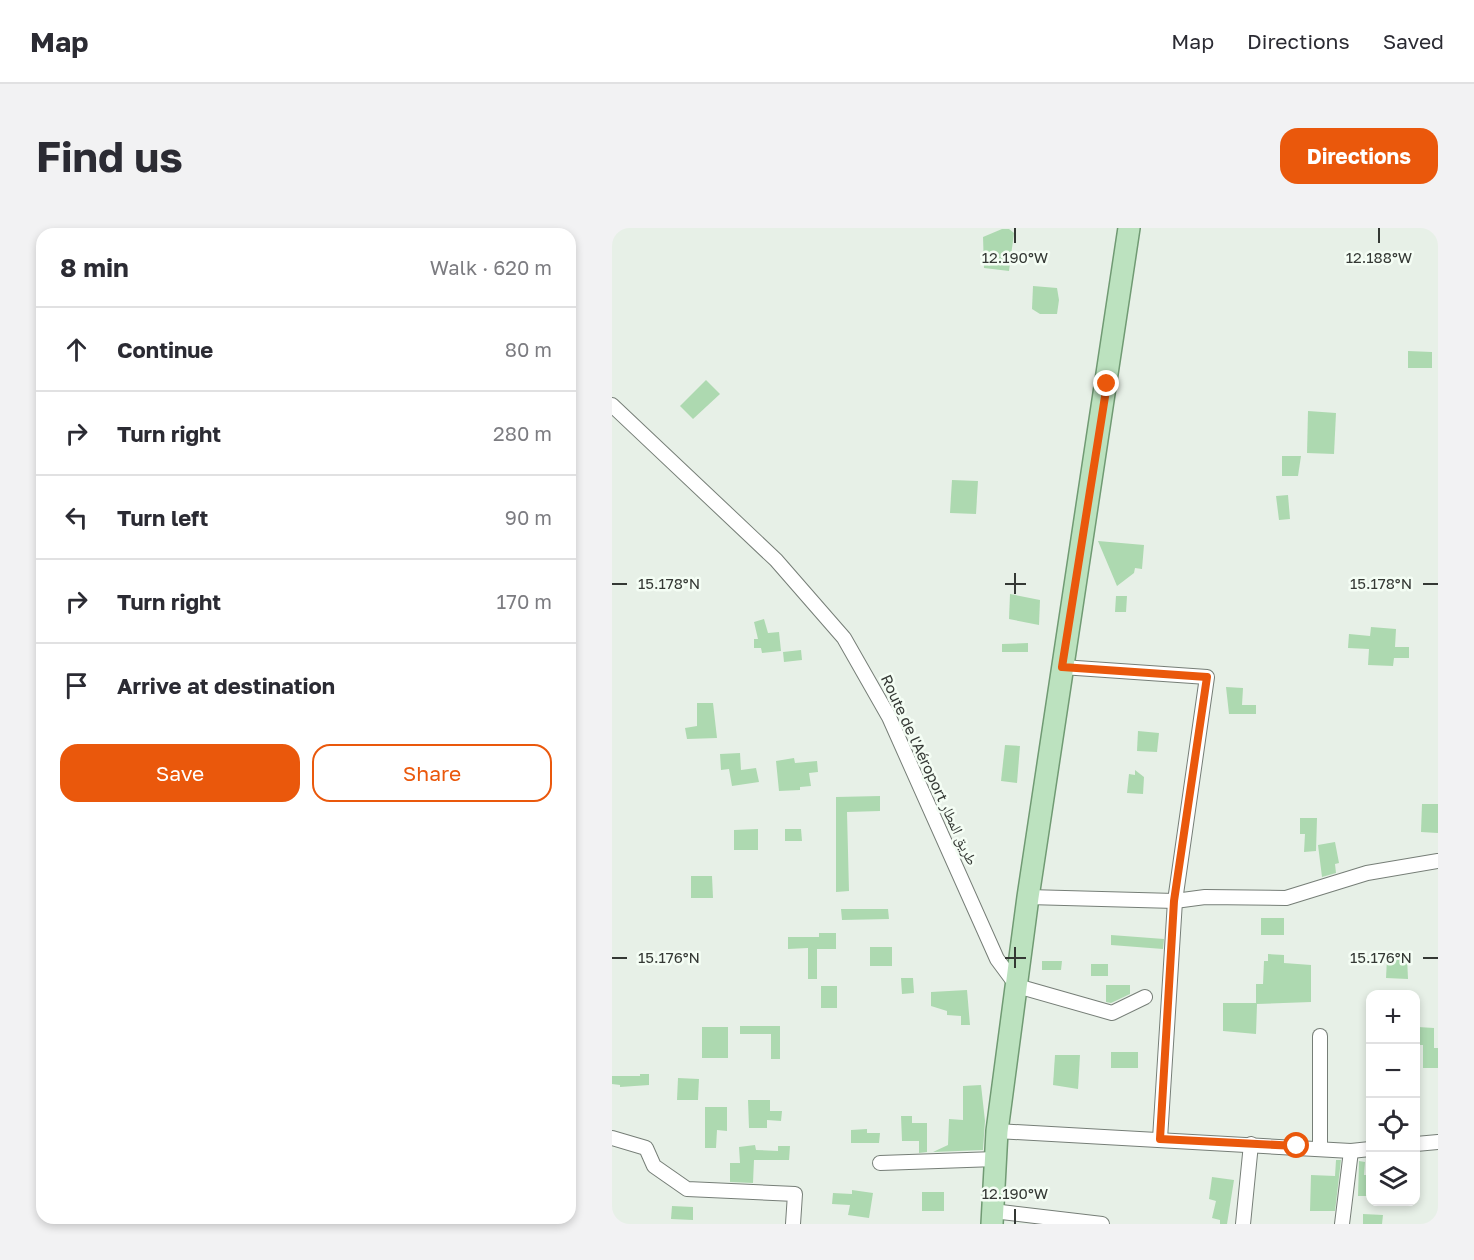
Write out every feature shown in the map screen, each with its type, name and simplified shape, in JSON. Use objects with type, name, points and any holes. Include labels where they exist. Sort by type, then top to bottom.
[{"type":"main road","points":[[992,1218],[997,1131],[1028,897],[1129,228]]},
{"type":"street","name":"Route de l'Aéroport طريق المطار","points":[[612,405],[776,560],[844,638],[889,717],[997,959],[1017,986]]},
{"type":"street","points":[[1062,667],[1207,677],[1174,901],[1160,1139]]},
{"type":"street","points":[[1028,897],[1174,901],[1204,897],[1286,898],[1367,873],[1438,861]]},
{"type":"street","points":[[1017,986],[1112,1013],[1144,998]]},
{"type":"street","points":[[1320,1036],[1320,1148]]},
{"type":"street","points":[[997,1131],[1366,1149]]},
{"type":"street","points":[[612,1138],[646,1148],[654,1166],[687,1189],[795,1194],[793,1224]]},
{"type":"street","points":[[1420,1144],[1438,1142]]},
{"type":"street","points":[[1243,1224],[1251,1144]]},
{"type":"street","points":[[1342,1224],[1351,1150]]},
{"type":"street","points":[[880,1163],[996,1159]]},
{"type":"street","points":[[992,1218],[1102,1224]]},
{"type":"building","points":[[1002,229],[1009,229],[1014,233],[1009,271],[984,268],[983,237]]},
{"type":"building","points":[[1033,286],[1057,288],[1059,300],[1057,314],[1040,314],[1032,309]]},
{"type":"building","points":[[1408,351],[1432,352],[1432,368],[1408,368]]},
{"type":"building","points":[[706,380],[720,394],[693,419],[680,406]]},
{"type":"building","points":[[1308,411],[1336,413],[1334,454],[1307,453]]},
{"type":"building","points":[[1282,456],[1301,456],[1298,476],[1282,476]]},
{"type":"building","points":[[952,480],[978,481],[976,514],[950,513]]},
{"type":"building","points":[[1288,495],[1290,519],[1279,520],[1276,496]]},
{"type":"building","points":[[1098,541],[1144,545],[1142,569],[1135,568],[1134,573],[1117,586]]},
{"type":"building","points":[[1010,594],[1040,600],[1039,625],[1009,619]]},
{"type":"building","points":[[1116,596],[1127,596],[1126,612],[1115,612]]},
{"type":"building","points":[[764,619],[768,633],[779,632],[781,651],[762,653],[761,648],[754,648],[754,639],[758,639],[754,622]]},
{"type":"building","points":[[1371,627],[1396,629],[1395,647],[1409,647],[1409,658],[1394,658],[1393,666],[1368,665],[1369,649],[1348,648],[1349,634],[1370,636]]},
{"type":"building","points":[[1028,643],[1028,652],[1002,652],[1002,644]]},
{"type":"building","points":[[801,650],[802,660],[784,662],[783,652]]},
{"type":"building","points":[[1226,687],[1243,688],[1242,705],[1256,705],[1256,714],[1229,714]]},
{"type":"building","points":[[697,703],[713,703],[717,738],[687,739],[685,728],[697,726]]},
{"type":"building","points":[[1138,731],[1159,733],[1157,752],[1137,751]]},
{"type":"building","points":[[1005,745],[1020,746],[1017,783],[1001,781]]},
{"type":"building","points":[[740,753],[741,770],[756,768],[759,782],[732,786],[729,769],[721,770],[720,754]]},
{"type":"building","points":[[794,758],[795,763],[817,761],[818,772],[809,773],[811,786],[800,787],[800,790],[779,791],[776,761]]},
{"type":"building","points":[[1135,770],[1144,777],[1143,794],[1127,793],[1129,774],[1135,775]]},
{"type":"building","points":[[880,796],[880,811],[847,812],[849,891],[836,892],[836,797]]},
{"type":"building","points":[[1422,804],[1438,804],[1438,833],[1421,832]]},
{"type":"building","points":[[1300,818],[1317,818],[1316,851],[1304,852],[1305,834],[1300,834]]},
{"type":"building","points":[[758,829],[758,850],[734,850],[734,830]]},
{"type":"building","points":[[785,829],[801,829],[802,841],[785,841]]},
{"type":"building","points":[[1335,842],[1339,863],[1335,864],[1336,873],[1322,877],[1318,845]]},
{"type":"building","points":[[691,876],[712,876],[713,898],[691,898]]},
{"type":"building","points":[[841,909],[888,909],[889,919],[842,920]]},
{"type":"building","points":[[1261,918],[1284,918],[1284,935],[1261,935]]},
{"type":"building","points":[[819,933],[836,933],[836,949],[817,949],[817,979],[808,979],[808,948],[788,949],[788,937],[819,937]]},
{"type":"building","points":[[1111,935],[1164,939],[1163,949],[1111,945]]},
{"type":"building","points":[[870,947],[892,947],[892,966],[870,966]]},
{"type":"building","points":[[1268,954],[1284,955],[1284,963],[1311,965],[1311,1002],[1257,1004],[1256,1034],[1223,1031],[1223,1003],[1256,1003],[1256,984],[1263,984],[1264,961],[1268,961]]},
{"type":"building","points":[[1407,957],[1408,979],[1386,978],[1387,959]]},
{"type":"building","points":[[1042,961],[1062,961],[1061,970],[1042,970]]},
{"type":"building","points":[[1091,964],[1108,964],[1108,976],[1091,976]]},
{"type":"building","points":[[901,978],[913,978],[914,993],[902,994]]},
{"type":"building","points":[[1106,985],[1130,985],[1130,994],[1111,1003],[1106,1002]]},
{"type":"building","points":[[821,986],[837,986],[837,1008],[821,1008]]},
{"type":"building","points":[[967,990],[970,1025],[961,1025],[961,1016],[947,1015],[947,1011],[931,1006],[931,992]]},
{"type":"building","points":[[740,1026],[780,1026],[780,1059],[771,1059],[771,1034],[740,1034]]},
{"type":"building","points":[[702,1027],[728,1027],[728,1058],[702,1058]]},
{"type":"building","points":[[1420,1027],[1434,1028],[1434,1048],[1438,1048],[1438,1068],[1423,1068],[1423,1045],[1420,1045]]},
{"type":"building","points":[[1111,1052],[1138,1052],[1138,1068],[1111,1068]]},
{"type":"building","points":[[1055,1055],[1080,1055],[1078,1089],[1053,1085]]},
{"type":"building","points":[[640,1074],[649,1074],[649,1085],[620,1087],[620,1085],[612,1084],[612,1076],[640,1076]]},
{"type":"building","points":[[678,1078],[699,1079],[698,1100],[677,1100]]},
{"type":"building","points":[[981,1085],[985,1121],[983,1150],[933,1152],[948,1145],[949,1119],[963,1120],[963,1086]]},
{"type":"building","points":[[748,1100],[770,1100],[770,1111],[782,1111],[781,1121],[767,1120],[767,1128],[749,1128]]},
{"type":"building","points":[[705,1107],[727,1107],[727,1131],[717,1130],[716,1148],[705,1148]]},
{"type":"building","points":[[901,1116],[912,1116],[912,1123],[927,1123],[927,1152],[919,1153],[919,1141],[902,1141]]},
{"type":"building","points":[[867,1129],[867,1133],[880,1133],[879,1143],[851,1143],[851,1130]]},
{"type":"building","points":[[755,1145],[756,1150],[778,1151],[778,1146],[790,1146],[789,1160],[754,1160],[753,1183],[730,1182],[730,1163],[740,1163],[739,1147]]},
{"type":"building","points":[[1336,1160],[1341,1160],[1335,1211],[1310,1211],[1311,1175],[1335,1176]]},
{"type":"building","points":[[1359,1161],[1365,1162],[1366,1196],[1358,1196]]},
{"type":"building","points":[[1212,1177],[1234,1180],[1227,1224],[1220,1224],[1220,1220],[1212,1218],[1216,1201],[1209,1199]]},
{"type":"building","points":[[852,1190],[873,1193],[869,1218],[848,1215],[850,1205],[832,1204],[833,1193],[852,1194]]},
{"type":"building","points":[[922,1192],[944,1192],[944,1211],[922,1211]]},
{"type":"building","points":[[672,1206],[693,1207],[693,1220],[671,1219]]},
{"type":"building","points":[[1363,1214],[1383,1215],[1382,1224],[1363,1224]]},
{"type":"route","points":[[1107,384],[1062,667],[1207,677],[1174,901],[1164,1039],[1160,1139],[1297,1146]]}]
